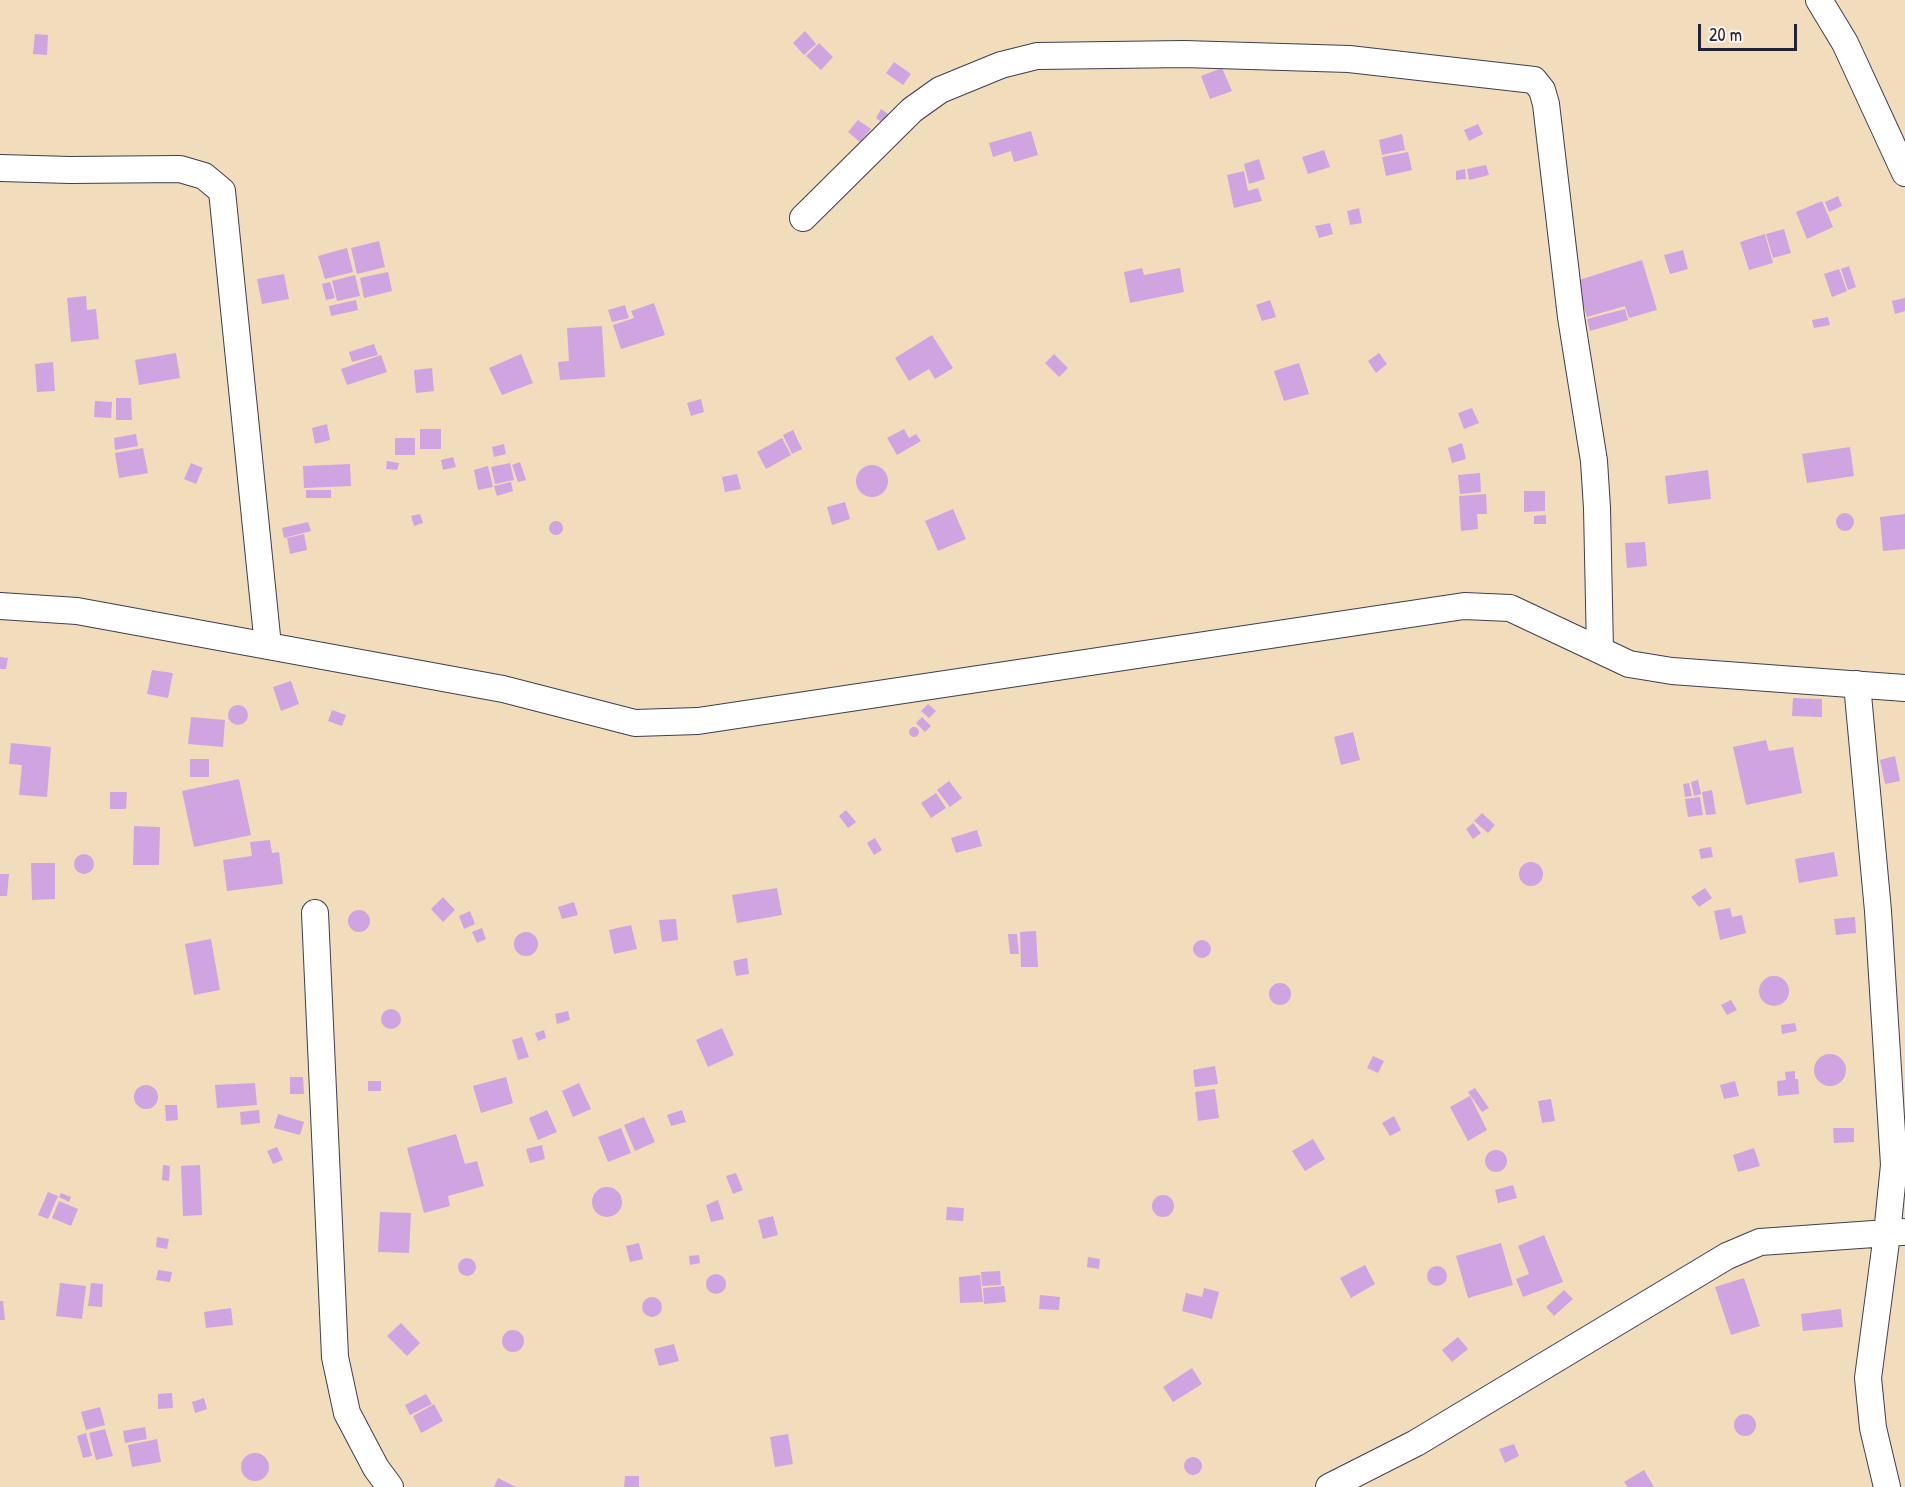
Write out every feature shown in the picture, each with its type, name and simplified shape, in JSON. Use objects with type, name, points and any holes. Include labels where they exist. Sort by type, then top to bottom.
[{"type":"street","points":[[1819,0],[1845,43],[1905,173]]},
{"type":"street","points":[[804,218],[912,110],[940,90],[1001,65],[1037,56],[1184,54],[1349,59],[1534,80],[1542,90],[1546,104],[1571,317],[1594,461],[1600,651]]},
{"type":"street","points":[[0,168],[180,169],[204,176],[222,191],[268,646]]},
{"type":"street","points":[[0,606],[77,611],[503,689],[635,723],[698,721],[1464,606],[1510,608],[1629,664],[1672,671],[1905,688]]},
{"type":"street","points":[[1857,684],[1878,911],[1894,1165],[1896,1233],[1868,1378],[1873,1428],[1887,1487]]},
{"type":"street","points":[[315,913],[335,1357],[347,1413],[376,1468],[390,1487]]},
{"type":"street","points":[[1329,1487],[1416,1443],[1727,1256],[1760,1242],[1896,1233]]},
{"type":"building","points":[[805,31],[816,44],[804,55],[793,43]]},
{"type":"building","points":[[35,34],[48,35],[47,55],[33,54]]},
{"type":"building","points":[[819,43],[833,57],[821,70],[806,56]]},
{"type":"building","points":[[894,62],[911,74],[903,85],[886,73]]},
{"type":"building","points":[[1222,68],[1232,91],[1210,99],[1201,76]]},
{"type":"building","points":[[881,109],[891,116],[885,125],[876,118]]},
{"type":"building","points":[[858,120],[871,129],[860,142],[848,132]]},
{"type":"building","points":[[1478,124],[1483,134],[1469,141],[1464,130]]},
{"type":"building","points":[[1031,131],[1038,155],[1014,162],[1011,151],[993,157],[989,143]]},
{"type":"building","points":[[1402,134],[1405,150],[1382,155],[1379,140]]},
{"type":"building","points":[[1324,150],[1330,167],[1308,174],[1302,157]]},
{"type":"building","points":[[1408,152],[1412,170],[1386,176],[1382,157]]},
{"type":"building","points":[[1259,159],[1265,179],[1249,184],[1244,164]]},
{"type":"building","points":[[1486,165],[1489,175],[1469,180],[1467,169]]},
{"type":"building","points":[[1465,169],[1466,179],[1456,180],[1456,171]]},
{"type":"building","points":[[1244,171],[1248,191],[1258,188],[1262,201],[1234,208],[1227,175]]},
{"type":"building","points":[[1838,196],[1842,206],[1829,212],[1825,202]]},
{"type":"building","points":[[1822,201],[1833,227],[1807,239],[1796,212]]},
{"type":"building","points":[[1359,208],[1362,223],[1350,225],[1347,211]]},
{"type":"building","points":[[1330,223],[1333,234],[1319,238],[1315,226]]},
{"type":"building","points":[[1784,229],[1791,253],[1773,258],[1766,234]]},
{"type":"building","points":[[1765,234],[1773,263],[1749,270],[1740,242]]},
{"type":"building","points":[[379,241],[385,267],[357,274],[351,248]]},
{"type":"building","points":[[347,248],[353,272],[325,279],[318,256]]},
{"type":"building","points":[[1683,250],[1688,269],[1670,274],[1664,255]]},
{"type":"building","points":[[1642,260],[1657,310],[1629,318],[1625,306],[1587,317],[1576,281]]},
{"type":"building","points":[[1849,266],[1856,287],[1848,290],[1841,269]]},
{"type":"building","points":[[1142,268],[1144,275],[1180,268],[1184,292],[1130,303],[1124,272]]},
{"type":"building","points":[[1839,269],[1847,291],[1832,297],[1824,274]]},
{"type":"building","points":[[388,272],[392,291],[364,298],[360,278]]},
{"type":"building","points":[[284,274],[289,299],[262,304],[257,279]]},
{"type":"building","points":[[355,275],[360,296],[337,301],[332,281]]},
{"type":"building","points":[[330,282],[335,298],[326,300],[322,284]]},
{"type":"building","points":[[86,296],[87,310],[96,309],[99,339],[71,342],[67,298]]},
{"type":"building","points":[[1905,298],[1905,311],[1895,314],[1892,301]]},
{"type":"building","points":[[356,300],[358,310],[331,316],[329,306]]},
{"type":"building","points":[[1270,300],[1276,317],[1262,321],[1256,305]]},
{"type":"building","points":[[654,303],[665,335],[621,349],[613,325],[634,318],[631,311]]},
{"type":"building","points":[[625,305],[629,318],[612,322],[608,310]]},
{"type":"building","points":[[1625,309],[1628,320],[1590,331],[1587,319]]},
{"type":"building","points":[[1828,317],[1830,325],[1814,328],[1812,320]]},
{"type":"building","points":[[602,326],[605,377],[560,380],[558,362],[569,361],[567,328]]},
{"type":"building","points":[[932,335],[953,368],[935,379],[929,369],[909,381],[895,358]]},
{"type":"building","points":[[374,344],[378,355],[352,362],[349,352]]},
{"type":"building","points":[[176,353],[180,378],[139,385],[135,360]]},
{"type":"building","points":[[1379,353],[1387,364],[1376,373],[1368,361]]},
{"type":"building","points":[[521,354],[533,383],[502,395],[489,368]]},
{"type":"building","points":[[1054,354],[1068,368],[1059,377],[1045,363]]},
{"type":"building","points":[[381,355],[387,372],[347,385],[341,369]]},
{"type":"building","points":[[53,362],[55,391],[37,392],[35,364]]},
{"type":"building","points":[[1299,363],[1309,394],[1284,401],[1274,371]]},
{"type":"building","points":[[432,368],[434,391],[416,393],[414,370]]},
{"type":"building","points":[[116,398],[131,398],[132,420],[116,420]]},
{"type":"building","points":[[701,399],[704,412],[691,416],[687,403]]},
{"type":"building","points":[[95,401],[112,402],[111,418],[94,417]]},
{"type":"building","points":[[1472,408],[1479,423],[1464,429],[1458,413]]},
{"type":"building","points":[[327,424],[330,440],[315,444],[312,428]]},
{"type":"building","points":[[420,429],[441,429],[441,449],[420,449]]},
{"type":"building","points":[[904,429],[909,438],[916,434],[921,441],[897,455],[887,438]]},
{"type":"building","points":[[793,430],[802,449],[792,454],[783,435]]},
{"type":"building","points":[[136,434],[138,446],[115,450],[114,438]]},
{"type":"building","points":[[395,438],[415,438],[415,455],[395,455]]},
{"type":"building","points":[[782,438],[791,455],[766,469],[757,452]]},
{"type":"building","points":[[1462,443],[1466,459],[1452,463],[1448,448]]},
{"type":"building","points":[[504,444],[506,454],[494,457],[492,447]]},
{"type":"building","points":[[1850,447],[1854,476],[1807,483],[1802,454]]},
{"type":"building","points":[[143,448],[148,473],[119,478],[115,453]]},
{"type":"building","points":[[453,457],[456,467],[443,470],[441,460]]},
{"type":"building","points":[[387,461],[399,463],[397,470],[386,469]]},
{"type":"building","points":[[520,462],[526,480],[518,482],[512,465]]},
{"type":"building","points":[[191,463],[203,468],[196,484],[184,479]]},
{"type":"building","points":[[510,463],[514,480],[495,484],[491,467]]},
{"type":"building","points":[[350,464],[351,486],[304,488],[303,466]]},
{"type":"building","points":[[872,465],[884,469],[888,481],[884,493],[872,497],[860,493],[856,481],[860,469]]},
{"type":"building","points":[[488,466],[493,487],[478,490],[474,470]]},
{"type":"building","points":[[1708,470],[1711,499],[1668,504],[1665,476]]},
{"type":"building","points":[[1480,473],[1481,492],[1460,494],[1458,475]]},
{"type":"building","points":[[737,474],[741,489],[725,492],[722,477]]},
{"type":"building","points":[[511,482],[513,491],[497,496],[494,486]]},
{"type":"building","points":[[306,490],[331,490],[331,498],[306,498]]},
{"type":"building","points":[[1524,491],[1545,491],[1545,511],[1524,512]]},
{"type":"building","points":[[1486,494],[1487,514],[1477,514],[1478,529],[1461,531],[1459,496]]},
{"type":"building","points":[[845,502],[850,519],[832,525],[827,507]]},
{"type":"building","points":[[953,509],[966,539],[938,551],[925,521]]},
{"type":"building","points":[[1841,513],[1849,513],[1854,518],[1852,529],[1841,531],[1836,526],[1836,518]]},
{"type":"building","points":[[420,514],[423,523],[414,526],[411,516]]},
{"type":"building","points":[[1905,514],[1905,549],[1883,551],[1880,517]]},
{"type":"building","points":[[1546,515],[1546,524],[1534,524],[1534,516]]},
{"type":"building","points":[[553,521],[559,521],[563,528],[559,535],[553,535],[549,531],[549,525]]},
{"type":"building","points":[[308,522],[311,531],[284,538],[282,528]]},
{"type":"building","points":[[304,534],[307,550],[290,554],[287,538]]},
{"type":"building","points":[[1645,542],[1647,566],[1627,568],[1625,543]]},
{"type":"building","points":[[0,657],[8,658],[6,669],[0,669]]},
{"type":"building","points":[[152,670],[173,673],[168,698],[147,694]]},
{"type":"building","points":[[291,681],[299,704],[281,711],[273,687]]},
{"type":"building","points":[[1793,698],[1822,699],[1822,717],[1792,716]]},
{"type":"building","points":[[928,704],[936,711],[929,718],[921,711]]},
{"type":"building","points":[[238,705],[245,708],[248,715],[245,722],[238,725],[231,722],[228,715],[231,708]]},
{"type":"building","points":[[332,710],[346,715],[342,726],[328,721]]},
{"type":"building","points":[[191,717],[225,720],[223,747],[188,744]]},
{"type":"building","points":[[922,717],[931,726],[925,732],[916,723]]},
{"type":"building","points":[[914,727],[918,728],[918,736],[914,737],[910,736],[909,732],[910,728]]},
{"type":"building","points":[[1353,732],[1360,760],[1341,765],[1334,737]]},
{"type":"building","points":[[1766,740],[1769,751],[1793,747],[1802,793],[1746,805],[1733,747]]},
{"type":"building","points":[[11,743],[51,747],[47,797],[19,795],[22,765],[9,764]]},
{"type":"building","points":[[1895,756],[1900,781],[1885,784],[1880,760]]},
{"type":"building","points":[[190,759],[209,759],[209,777],[190,777]]},
{"type":"building","points":[[239,779],[251,835],[194,847],[182,791]]},
{"type":"building","points":[[1698,780],[1701,794],[1694,796],[1691,782]]},
{"type":"building","points":[[949,781],[962,798],[950,807],[937,790]]},
{"type":"building","points":[[1689,783],[1692,796],[1685,797],[1683,784]]},
{"type":"building","points":[[1712,790],[1716,814],[1706,815],[1702,792]]},
{"type":"building","points":[[110,792],[127,792],[126,809],[110,809]]},
{"type":"building","points":[[936,793],[946,808],[931,818],[921,803]]},
{"type":"building","points":[[1700,797],[1703,815],[1688,817],[1685,799]]},
{"type":"building","points":[[846,810],[856,822],[848,828],[839,816]]},
{"type":"building","points":[[1482,813],[1495,825],[1488,833],[1474,821]]},
{"type":"building","points":[[1473,823],[1481,833],[1473,839],[1466,829]]},
{"type":"building","points":[[134,826],[160,827],[159,865],[133,865]]},
{"type":"building","points":[[977,830],[982,846],[956,853],[951,838]]},
{"type":"building","points":[[875,838],[882,850],[874,855],[867,843]]},
{"type":"building","points":[[270,840],[272,853],[279,852],[283,884],[227,891],[223,860],[252,856],[250,842]]},
{"type":"building","points":[[1711,847],[1713,857],[1701,859],[1699,849]]},
{"type":"building","points":[[1834,852],[1838,876],[1799,883],[1795,859]]},
{"type":"building","points":[[84,854],[91,857],[94,864],[91,871],[84,874],[77,871],[74,864],[77,857]]},
{"type":"building","points":[[1531,862],[1539,866],[1543,874],[1539,882],[1531,886],[1523,882],[1519,874],[1523,866]]},
{"type":"building","points":[[31,863],[55,863],[55,899],[32,900]]},
{"type":"building","points":[[0,874],[9,874],[7,896],[0,896]]},
{"type":"building","points":[[777,888],[782,915],[737,923],[732,895]]},
{"type":"building","points":[[1705,888],[1712,898],[1699,907],[1691,897]]},
{"type":"building","points":[[443,897],[455,910],[443,922],[431,909]]},
{"type":"building","points":[[574,902],[578,915],[562,919],[558,907]]},
{"type":"building","points":[[1730,908],[1732,917],[1742,915],[1746,933],[1720,940],[1714,911]]},
{"type":"building","points":[[359,910],[367,913],[370,921],[367,929],[359,932],[351,929],[348,921],[351,913]]},
{"type":"building","points":[[470,911],[475,924],[464,929],[459,916]]},
{"type":"building","points":[[1855,917],[1856,933],[1836,935],[1834,919]]},
{"type":"building","points":[[676,919],[678,940],[662,942],[659,920]]},
{"type":"building","points":[[631,925],[637,949],[614,954],[609,930]]},
{"type":"building","points":[[482,928],[486,939],[477,943],[472,932]]},
{"type":"building","points":[[1036,931],[1038,967],[1021,967],[1020,932]]},
{"type":"building","points":[[526,932],[535,935],[538,944],[535,953],[526,956],[517,953],[514,944],[517,935]]},
{"type":"building","points":[[1008,934],[1017,934],[1019,954],[1010,954]]},
{"type":"building","points":[[211,939],[220,990],[194,995],[185,944]]},
{"type":"building","points":[[1198,940],[1206,940],[1211,945],[1209,956],[1198,958],[1193,953],[1193,945]]},
{"type":"building","points":[[747,958],[749,974],[736,976],[733,961]]},
{"type":"building","points":[[1774,976],[1785,980],[1789,991],[1785,1002],[1774,1006],[1763,1002],[1759,991],[1763,980]]},
{"type":"building","points":[[1280,983],[1288,986],[1291,994],[1288,1002],[1280,1005],[1272,1002],[1269,994],[1272,986]]},
{"type":"building","points":[[1731,1000],[1737,1010],[1727,1015],[1721,1005]]},
{"type":"building","points":[[391,1009],[398,1012],[401,1019],[398,1026],[391,1029],[384,1026],[381,1019],[384,1012]]},
{"type":"building","points":[[568,1011],[570,1020],[557,1024],[555,1014]]},
{"type":"building","points":[[1795,1023],[1797,1031],[1782,1034],[1781,1025]]},
{"type":"building","points":[[722,1028],[734,1055],[708,1067],[696,1040]]},
{"type":"building","points":[[544,1030],[546,1038],[538,1041],[535,1033]]},
{"type":"building","points":[[522,1037],[529,1057],[518,1060],[512,1040]]},
{"type":"building","points":[[1830,1054],[1841,1059],[1846,1070],[1841,1081],[1830,1086],[1819,1081],[1814,1070],[1819,1059]]},
{"type":"building","points":[[1373,1056],[1384,1061],[1378,1073],[1367,1068]]},
{"type":"building","points":[[1215,1066],[1218,1084],[1195,1087],[1193,1070]]},
{"type":"building","points":[[1795,1071],[1799,1094],[1778,1096],[1777,1081],[1786,1080],[1785,1072]]},
{"type":"building","points":[[290,1077],[303,1077],[304,1094],[290,1094]]},
{"type":"building","points":[[506,1077],[513,1103],[481,1113],[473,1086]]},
{"type":"building","points":[[368,1081],[381,1081],[381,1091],[368,1091]]},
{"type":"building","points":[[1735,1081],[1739,1096],[1724,1099],[1720,1085]]},
{"type":"building","points":[[255,1083],[257,1105],[217,1108],[215,1085]]},
{"type":"building","points":[[579,1083],[591,1109],[573,1117],[562,1091]]},
{"type":"building","points":[[146,1085],[151,1086],[157,1092],[157,1102],[151,1108],[146,1109],[141,1108],[135,1102],[134,1097],[135,1092],[141,1086]]},
{"type":"building","points":[[1475,1088],[1489,1108],[1482,1112],[1468,1092]]},
{"type":"building","points":[[1215,1089],[1219,1118],[1198,1121],[1195,1092]]},
{"type":"building","points":[[1470,1096],[1487,1130],[1468,1141],[1450,1107]]},
{"type":"building","points":[[1551,1099],[1555,1121],[1542,1123],[1538,1101]]},
{"type":"building","points":[[165,1105],[177,1105],[178,1120],[166,1121]]},
{"type":"building","points":[[259,1110],[260,1123],[241,1125],[240,1112]]},
{"type":"building","points":[[547,1110],[557,1132],[538,1140],[529,1118]]},
{"type":"building","points":[[682,1110],[686,1122],[671,1126],[667,1115]]},
{"type":"building","points":[[278,1114],[304,1122],[300,1135],[274,1128]]},
{"type":"building","points":[[1394,1116],[1401,1130],[1390,1136],[1382,1123]]},
{"type":"building","points":[[644,1117],[655,1142],[635,1151],[624,1125]]},
{"type":"building","points":[[621,1128],[631,1153],[608,1162],[598,1137]]},
{"type":"building","points":[[1833,1128],[1854,1128],[1854,1142],[1834,1143]]},
{"type":"building","points":[[456,1134],[465,1164],[477,1161],[484,1186],[448,1196],[450,1206],[424,1213],[407,1148]]},
{"type":"building","points":[[1313,1139],[1325,1159],[1305,1171],[1292,1151]]},
{"type":"building","points":[[542,1145],[545,1159],[530,1163],[526,1149]]},
{"type":"building","points":[[277,1147],[283,1160],[273,1164],[267,1151]]},
{"type":"building","points":[[1754,1148],[1760,1166],[1738,1172],[1733,1155]]},
{"type":"building","points":[[1496,1150],[1506,1157],[1507,1161],[1500,1171],[1496,1172],[1486,1165],[1485,1161],[1492,1151]]},
{"type":"building","points":[[163,1165],[170,1166],[169,1181],[162,1180]]},
{"type":"building","points":[[200,1165],[202,1215],[183,1216],[181,1166]]},
{"type":"building","points":[[736,1173],[743,1190],[733,1194],[726,1176]]},
{"type":"building","points":[[1513,1185],[1517,1198],[1498,1203],[1495,1190]]},
{"type":"building","points":[[607,1187],[613,1188],[621,1196],[621,1208],[613,1216],[607,1217],[601,1216],[593,1208],[592,1202],[593,1196],[601,1188]]},
{"type":"building","points":[[48,1192],[58,1196],[48,1219],[38,1215]]},
{"type":"building","points":[[61,1193],[71,1197],[69,1202],[59,1197]]},
{"type":"building","points":[[1163,1195],[1171,1198],[1174,1206],[1171,1214],[1163,1217],[1155,1214],[1152,1206],[1155,1198]]},
{"type":"building","points":[[718,1200],[724,1219],[711,1222],[706,1205]]},
{"type":"building","points":[[59,1201],[78,1209],[71,1226],[52,1218]]},
{"type":"building","points":[[947,1207],[964,1208],[963,1221],[946,1220]]},
{"type":"building","points":[[380,1212],[411,1213],[409,1253],[378,1252]]},
{"type":"building","points":[[773,1216],[778,1235],[763,1239],[758,1220]]},
{"type":"building","points":[[1544,1235],[1563,1282],[1523,1297],[1516,1279],[1529,1274],[1518,1246]]},
{"type":"building","points":[[157,1237],[169,1239],[167,1249],[156,1247]]},
{"type":"building","points":[[639,1243],[643,1259],[630,1262],[626,1246]]},
{"type":"building","points":[[1501,1243],[1513,1285],[1468,1298],[1456,1256]]},
{"type":"building","points":[[699,1255],[700,1263],[690,1265],[689,1256]]},
{"type":"building","points":[[1088,1257],[1100,1259],[1099,1269],[1087,1267]]},
{"type":"building","points":[[467,1258],[473,1261],[476,1267],[473,1273],[467,1276],[461,1273],[458,1267],[461,1261]]},
{"type":"building","points":[[1365,1265],[1375,1284],[1351,1298],[1340,1278]]},
{"type":"building","points":[[1437,1266],[1444,1269],[1447,1276],[1444,1283],[1437,1286],[1430,1283],[1427,1276],[1430,1269]]},
{"type":"building","points":[[158,1270],[172,1272],[170,1282],[156,1280]]},
{"type":"building","points":[[1000,1271],[1001,1285],[982,1286],[981,1272]]},
{"type":"building","points":[[716,1274],[723,1277],[726,1284],[723,1291],[716,1294],[709,1291],[706,1284],[709,1277]]},
{"type":"building","points":[[980,1275],[983,1302],[960,1303],[959,1277]]},
{"type":"building","points":[[1744,1278],[1760,1326],[1731,1335],[1715,1287]]},
{"type":"building","points":[[60,1283],[86,1286],[82,1319],[56,1316]]},
{"type":"building","points":[[91,1283],[103,1284],[102,1307],[88,1306]]},
{"type":"building","points":[[1004,1286],[1006,1302],[984,1304],[983,1288]]},
{"type":"building","points":[[1204,1288],[1219,1292],[1212,1319],[1182,1311],[1186,1293],[1202,1297]]},
{"type":"building","points":[[1564,1290],[1573,1299],[1554,1316],[1546,1307]]},
{"type":"building","points":[[1040,1295],[1060,1297],[1059,1310],[1039,1309]]},
{"type":"building","points":[[652,1297],[659,1300],[662,1307],[659,1314],[652,1317],[645,1314],[642,1307],[645,1300]]},
{"type":"building","points":[[0,1301],[3,1301],[5,1320],[0,1320]]},
{"type":"building","points":[[231,1308],[233,1325],[206,1328],[204,1312]]},
{"type":"building","points":[[1841,1309],[1843,1327],[1803,1331],[1801,1314]]},
{"type":"building","points":[[401,1323],[420,1343],[407,1356],[387,1336]]},
{"type":"building","points":[[513,1330],[521,1333],[524,1341],[521,1349],[513,1352],[505,1349],[502,1341],[505,1333]]},
{"type":"building","points":[[1458,1337],[1468,1349],[1452,1362],[1442,1350]]},
{"type":"building","points":[[674,1344],[679,1361],[659,1366],[654,1349]]},
{"type":"building","points":[[1192,1368],[1202,1384],[1173,1402],[1163,1387]]},
{"type":"building","points":[[172,1393],[173,1408],[158,1409],[158,1394]]},
{"type":"building","points":[[426,1394],[432,1404],[410,1415],[405,1405]]},
{"type":"building","points":[[204,1398],[207,1409],[195,1413],[192,1402]]},
{"type":"building","points":[[434,1404],[443,1421],[421,1433],[413,1416]]},
{"type":"building","points":[[100,1407],[105,1425],[86,1430],[81,1412]]},
{"type":"building","points":[[1745,1414],[1753,1417],[1756,1425],[1753,1433],[1745,1436],[1737,1433],[1734,1425],[1737,1417]]},
{"type":"building","points":[[145,1427],[147,1439],[125,1443],[123,1431]]},
{"type":"building","points":[[105,1429],[113,1456],[96,1460],[89,1433]]},
{"type":"building","points":[[86,1433],[92,1456],[83,1458],[77,1436]]},
{"type":"building","points":[[788,1434],[793,1464],[775,1467],[770,1437]]},
{"type":"building","points":[[157,1439],[161,1462],[132,1467],[128,1445]]},
{"type":"building","points":[[1514,1444],[1519,1456],[1505,1463],[1499,1449]]},
{"type":"building","points":[[255,1453],[265,1457],[269,1467],[265,1477],[255,1481],[245,1477],[241,1467],[245,1457]]},
{"type":"building","points":[[1189,1457],[1197,1457],[1202,1462],[1200,1473],[1189,1475],[1184,1470],[1184,1462]]},
{"type":"building","points":[[1644,1470],[1654,1487],[1628,1487],[1624,1482]]},
{"type":"building","points":[[625,1476],[639,1476],[639,1487],[624,1487]]},
{"type":"building","points":[[498,1478],[516,1487],[494,1487]]}]
